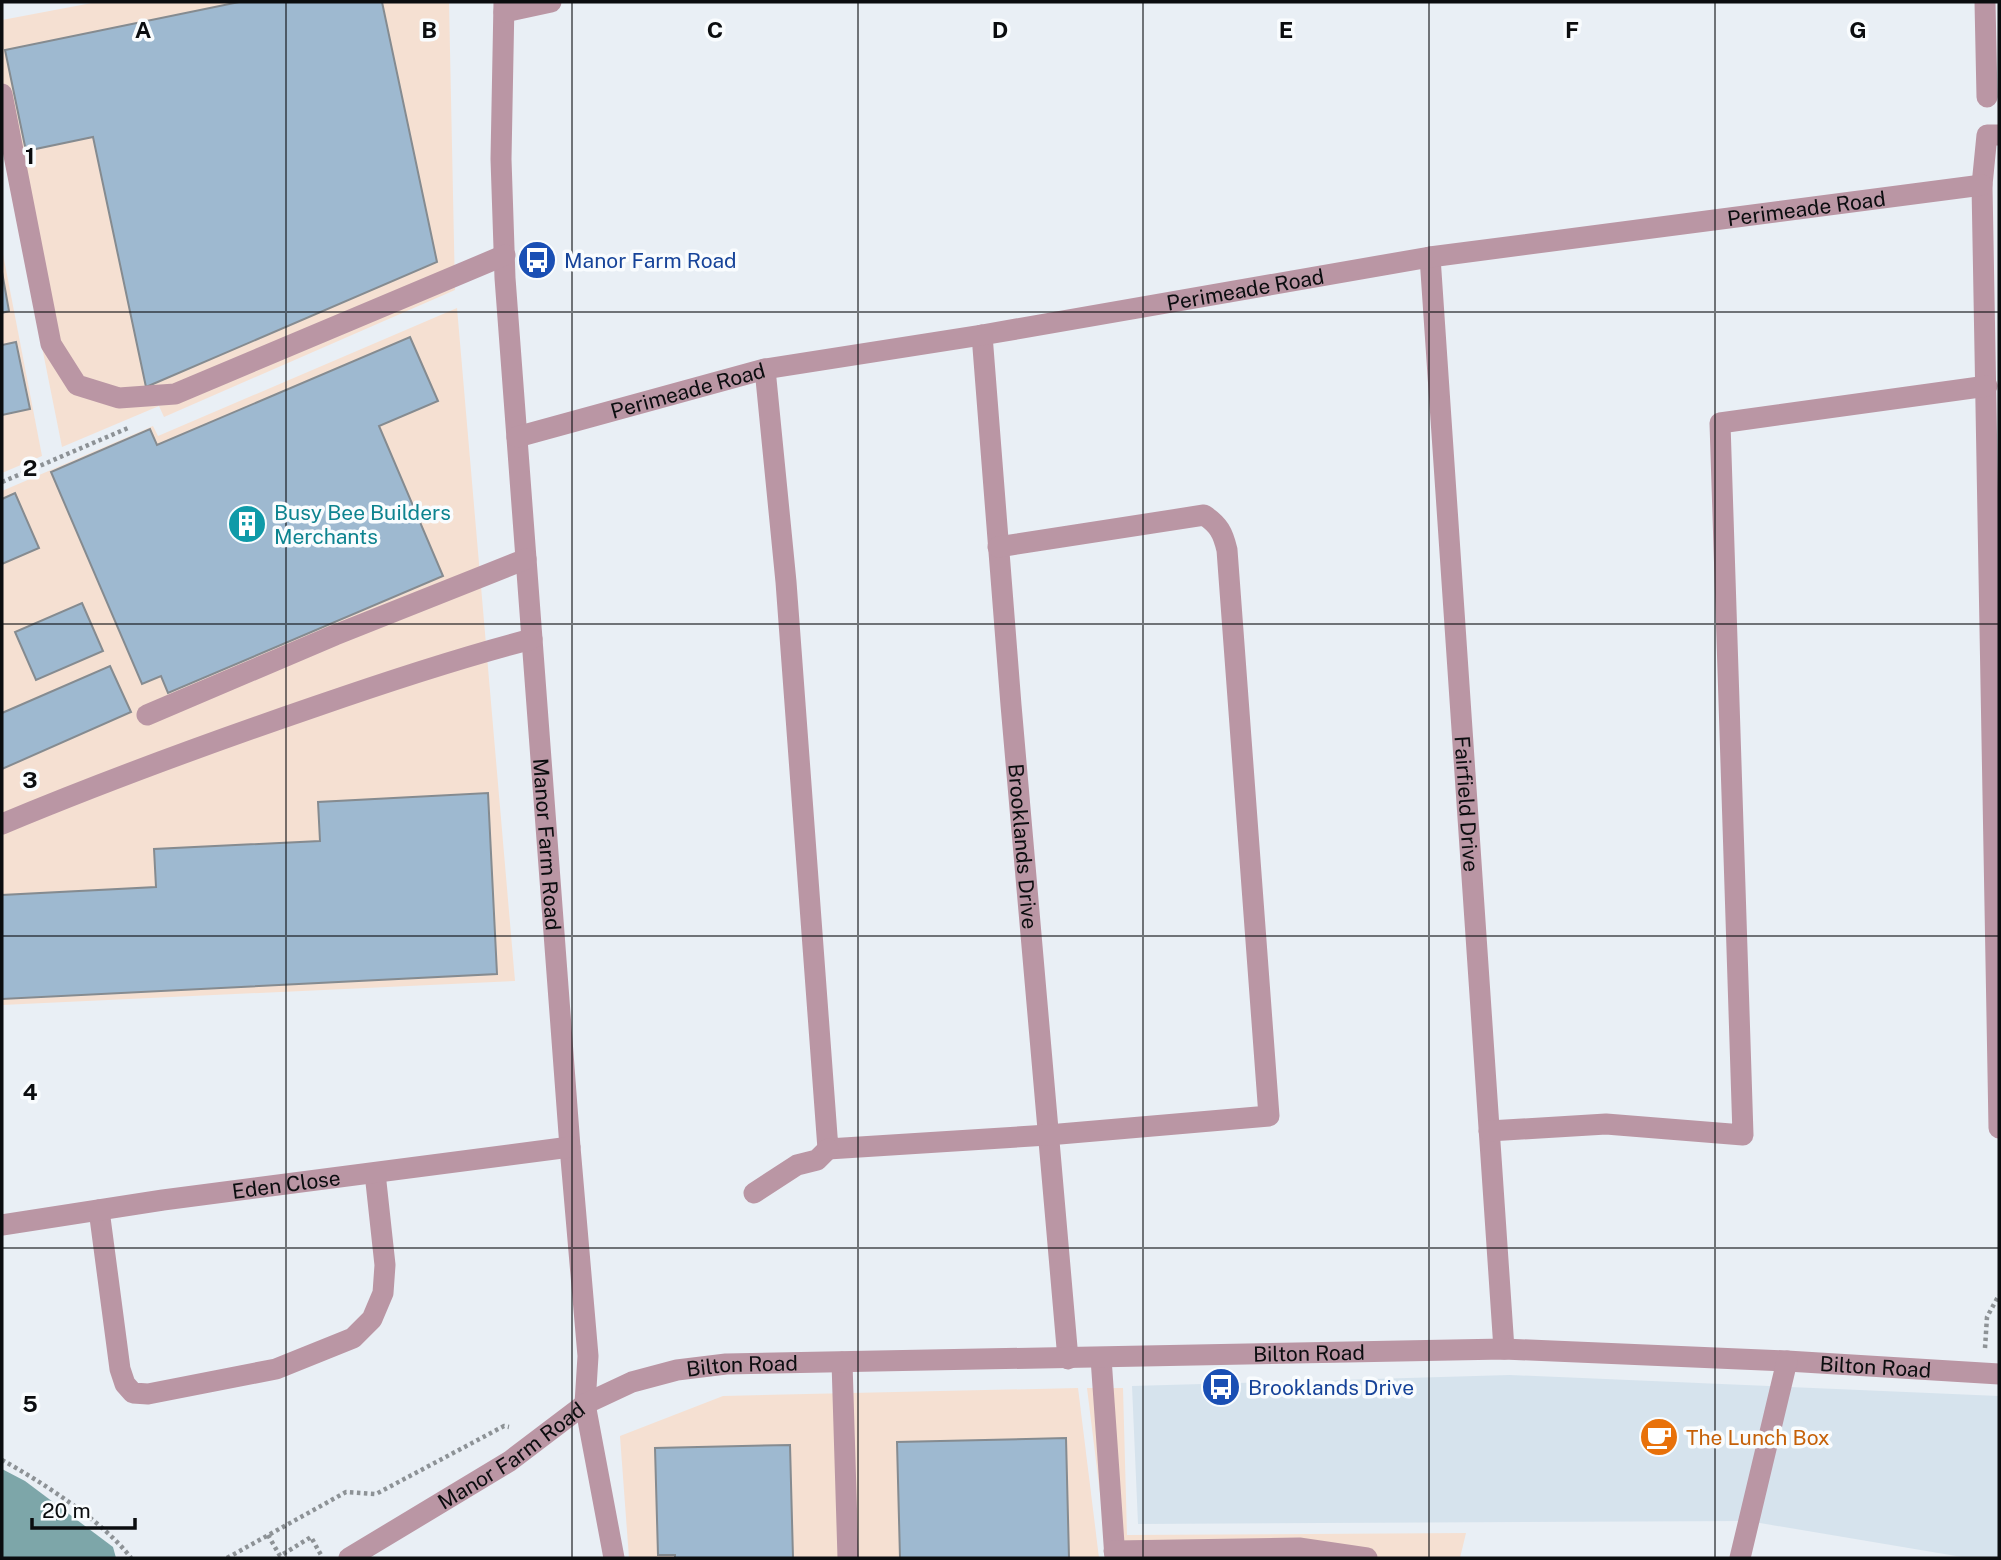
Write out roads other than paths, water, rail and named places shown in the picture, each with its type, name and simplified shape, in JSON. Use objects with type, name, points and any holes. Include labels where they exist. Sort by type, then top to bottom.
[{"type":"street","points":[[504,7],[551,2]]},
{"type":"street","points":[[1985,2],[1987,97]]},
{"type":"street","name":"Manor Farm Road","points":[[349,1558],[510,1461],[585,1404],[588,1356],[570,1147],[505,255],[501,159],[504,7]]},
{"type":"street","points":[[2,93],[51,344],[78,385],[118,398],[175,394],[505,255]]},
{"type":"street","points":[[1993,135],[1982,185],[1995,571],[1999,1128]]},
{"type":"street","name":"Perimeade Road","points":[[517,437],[765,369],[982,335],[1430,257],[1982,185]]},
{"type":"street","name":"Fairfield Drive","points":[[1430,257],[1504,1349]]},
{"type":"street","name":"Brooklands Drive","points":[[982,335],[1068,1359]]},
{"type":"street","points":[[765,369],[786,582],[828,1149]]},
{"type":"street","points":[[1489,1131],[1606,1124],[1743,1135],[1720,424],[1987,386]]},
{"type":"street","points":[[754,1193],[797,1165],[817,1160],[828,1149],[1048,1135],[1269,1116],[1227,550],[1222,530],[1204,515],[998,547]]},
{"type":"street","points":[[147,715],[335,635],[526,559]]},
{"type":"street","points":[[2,824],[204,744],[459,658],[532,639]]},
{"type":"street","name":"Eden Close","points":[[2,1225],[570,1147]]},
{"type":"street","points":[[99,1210],[120,1369],[125,1384],[133,1393],[148,1394],[276,1369],[353,1338],[372,1319],[383,1293],[385,1265],[375,1172]]},
{"type":"street","name":"Bilton Road","points":[[585,1404],[632,1382],[677,1370],[726,1364],[1504,1349],[1991,1373]]},
{"type":"street","points":[[1101,1358],[1114,1555],[1299,1548],[1367,1558]]},
{"type":"street","points":[[1740,1558],[1787,1361]]},
{"type":"street","points":[[842,1362],[848,1558]]},
{"type":"street","points":[[585,1404],[614,1558]]},
{"type":"water","points":[[2,1469],[25,1481],[113,1547],[116,1558],[2,1558]]},
{"type":"place","name":"Manor Farm Road","points":[[537,260]]},
{"type":"place","name":"Busy Bee Builders Merchants","points":[[247,524]]},
{"type":"place","name":"Brooklands Drive","points":[[1221,1387]]},
{"type":"place","name":"The Lunch Box","points":[[1659,1437]]}]
